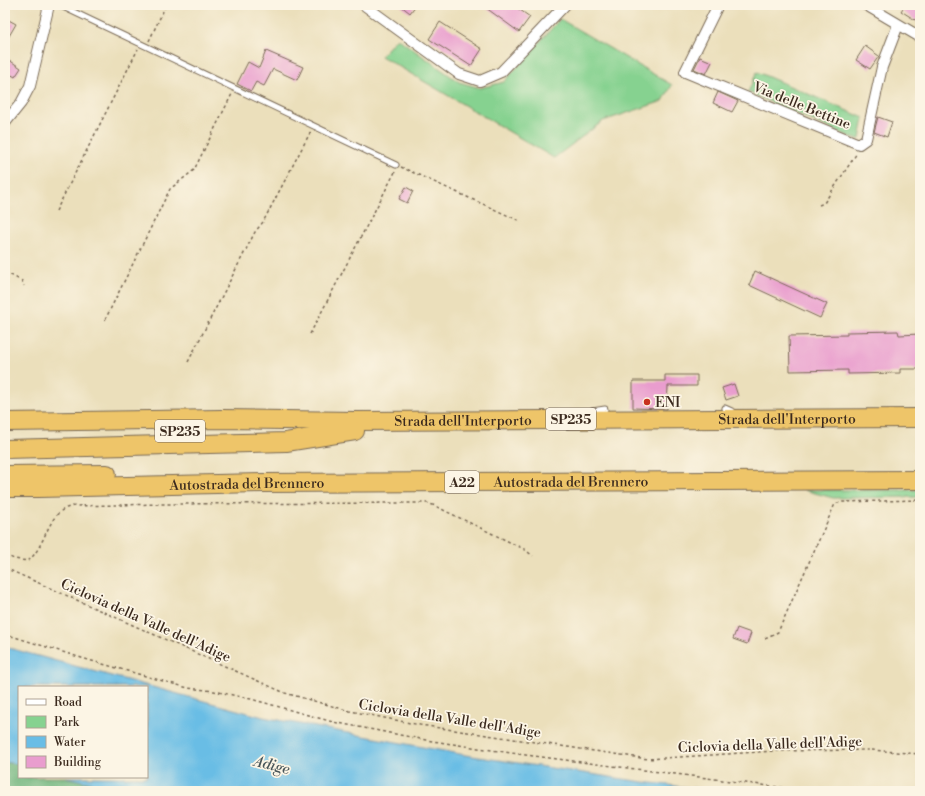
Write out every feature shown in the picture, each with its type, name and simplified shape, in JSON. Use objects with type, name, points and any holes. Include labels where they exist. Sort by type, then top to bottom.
[{"type":"highway","points":[[5,410],[169,414],[222,419]]},
{"type":"highway","name":"Strada dell'Interporto","points":[[5,422],[836,415],[879,418],[920,418]]},
{"type":"highway","name":"Strada dell'Interporto","points":[[5,431],[920,427]]},
{"type":"highway","points":[[5,449],[286,442],[356,430]]},
{"type":"highway","name":"Autostrada del Brennero","points":[[5,475],[478,470],[920,470]]},
{"type":"highway","name":"Autostrada del Brennero","points":[[5,488],[264,483],[920,480]]},
{"type":"street","points":[[5,122],[21,103],[30,86],[49,5]]},
{"type":"street","points":[[364,5],[459,74],[480,82],[501,72],[565,5]]},
{"type":"street","name":"Via delle Bettine","points":[[718,5],[685,72],[859,144],[866,139],[882,66],[898,25]]},
{"type":"street","points":[[866,5],[920,37]]},
{"type":"lane","points":[[59,5],[396,165]]},
{"type":"lane","points":[[725,408],[733,412],[741,412]]},
{"type":"lane","points":[[586,412],[605,409]]},
{"type":"path","points":[[56,211],[166,5]]},
{"type":"path","points":[[105,320],[170,189],[194,170],[235,89]]},
{"type":"path","points":[[188,362],[254,232],[264,222],[313,126]]},
{"type":"path","points":[[819,205],[824,203],[860,149],[859,144]]},
{"type":"path","points":[[310,334],[395,175],[396,165],[520,221]]},
{"type":"path","points":[[5,272],[22,281],[24,286]]},
{"type":"path","points":[[765,638],[778,632],[835,504],[841,502],[920,500]]},
{"type":"path","points":[[5,555],[14,559],[28,562],[35,556],[55,516],[66,508],[74,506],[168,504],[427,503],[524,549],[533,556]]},
{"type":"path","name":"Ciclovia della Valle dell'Adige","points":[[5,568],[285,693],[350,711],[420,725],[648,759],[774,751],[872,750],[920,754]]},
{"type":"path","points":[[5,634],[85,659],[188,688],[244,697],[333,722],[410,737],[518,754],[809,791]]},
{"type":"green space","points":[[560,19],[672,85],[663,101],[603,121],[554,158],[381,56],[397,38],[459,82],[480,88],[504,82]]},
{"type":"green space","points":[[757,72],[864,118],[860,139],[855,139],[748,92]]},
{"type":"green space","points":[[804,490],[920,490],[920,497],[833,498]]},
{"type":"green space","points":[[5,762],[18,765],[18,778],[69,778],[122,790],[142,787],[156,791],[5,791]]},
{"type":"water","name":"Adige","points":[[5,647],[263,717],[465,755],[643,782],[718,791],[156,791],[142,787],[122,790],[69,778],[148,778],[148,686],[18,686],[18,765],[5,762]]},
{"type":"building","points":[[400,5],[416,5],[410,13]]},
{"type":"building","points":[[482,5],[513,5],[530,17],[519,32]]},
{"type":"building","points":[[905,5],[920,5],[920,23],[901,11]]},
{"type":"building","points":[[5,18],[16,24],[5,43]]},
{"type":"building","points":[[440,22],[482,49],[471,66],[429,39]]},
{"type":"building","points":[[865,46],[879,56],[870,69],[856,60]]},
{"type":"building","points":[[266,51],[303,67],[297,80],[273,69],[264,86],[256,82],[251,91],[237,84],[248,62],[259,68]]},
{"type":"building","points":[[700,57],[712,62],[706,74],[694,69]]},
{"type":"building","points":[[9,60],[21,68],[15,77],[5,71],[5,66]]},
{"type":"building","points":[[718,92],[738,101],[732,112],[713,103]]},
{"type":"building","points":[[878,117],[892,122],[887,137],[874,132]]},
{"type":"building","points":[[406,187],[413,191],[407,203],[399,199]]},
{"type":"building","points":[[755,271],[827,304],[820,318],[749,285]]},
{"type":"building","points":[[898,331],[899,335],[920,334],[920,369],[900,369],[900,373],[848,374],[848,370],[790,371],[789,336],[847,335],[847,332]]},
{"type":"building","points":[[665,375],[697,375],[697,386],[668,386],[667,409],[633,408],[633,381],[665,381]]},
{"type":"building","points":[[734,384],[738,396],[726,400],[722,388]]},
{"type":"building","points":[[737,628],[751,633],[747,644],[733,639]]},
{"type":"place","name":"ENI","points":[[647,402]]}]
